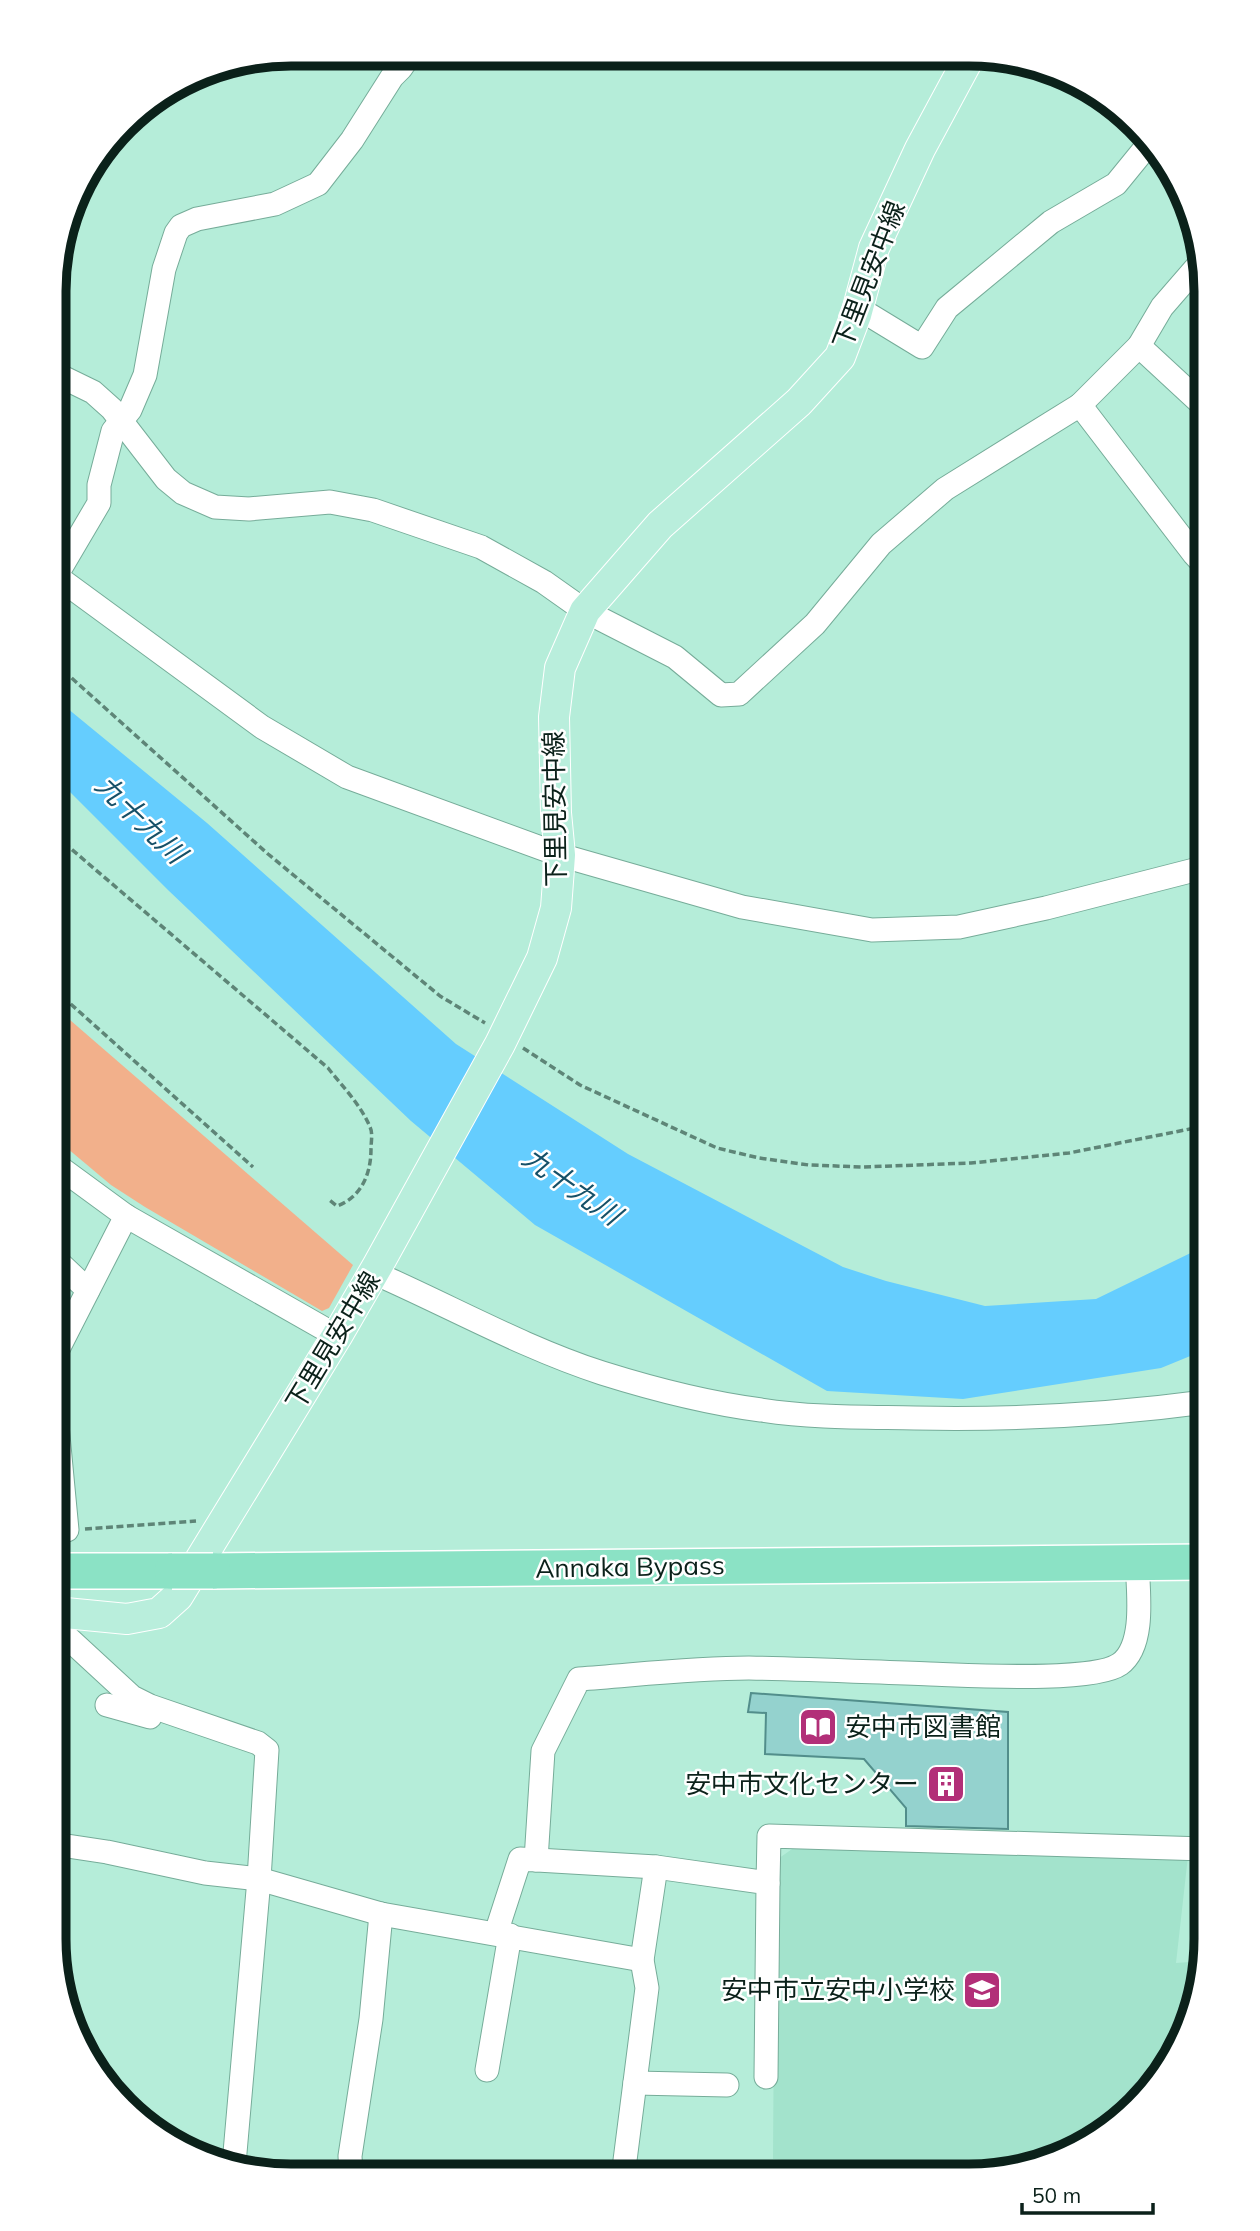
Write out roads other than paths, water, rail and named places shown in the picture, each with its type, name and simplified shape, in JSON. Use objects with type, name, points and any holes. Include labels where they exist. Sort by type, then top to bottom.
[{"type":"highway","name":"Annaka Bypass","points":[[66,1571],[1193,1562]]},
{"type":"main road","name":"下里見安中線","points":[[66,1613],[127,1619],[159,1613],[178,1596],[337,1336],[503,1039],[542,958],[556,908],[560,855],[556,813],[554,717],[560,668],[585,611],[660,525],[799,402],[840,356],[858,308],[874,248],[919,149],[965,66]]},
{"type":"street","points":[[66,559],[99,503],[99,485],[113,431],[130,410],[145,375],[164,269],[176,233],[181,226],[197,219],[275,204],[317,184],[352,140],[392,77],[402,67]]},
{"type":"street","points":[[858,308],[922,347],[947,309],[1051,222],[1115,184],[1143,150]]},
{"type":"street","points":[[66,379],[93,392],[113,409],[166,479],[183,493],[215,507],[249,509],[330,502],[373,510],[481,548],[544,582],[585,611],[675,657],[721,695],[739,694],[815,624],[881,544],[944,489],[1080,405],[1139,346],[1162,307],[1193,272]]},
{"type":"street","points":[[1139,346],[1194,397]]},
{"type":"street","points":[[1080,405],[1194,554]]},
{"type":"street","points":[[66,583],[262,727],[347,777],[560,855],[743,907],[872,930],[959,928],[1194,870]]},
{"type":"street","points":[[66,1172],[126,1216],[337,1336]]},
{"type":"street","points":[[66,1333],[126,1216]]},
{"type":"street","points":[[376,1268],[388,1279],[541,1350],[600,1372],[684,1395],[762,1410],[838,1417],[1054,1418],[1193,1403]]},
{"type":"street","points":[[66,1269],[88,1290]]},
{"type":"street","points":[[66,1520],[67,1530]]},
{"type":"street","points":[[537,1860],[543,1751],[579,1679],[747,1668],[992,1675],[1061,1675],[1103,1671],[1120,1663],[1131,1650],[1137,1632],[1137,1562]]},
{"type":"street","points":[[66,1636],[132,1698],[258,1743],[267,1749],[259,1879],[235,2157]]},
{"type":"street","points":[[107,1705],[152,1717],[166,1711]]},
{"type":"street","points":[[766,2077],[769,1836],[1193,1849]]},
{"type":"street","points":[[66,1846],[205,1873],[259,1879],[381,1914],[642,1960]]},
{"type":"street","points":[[487,2070],[503,1934],[520,1859],[656,1867],[768,1883]]},
{"type":"street","points":[[625,2164],[647,1988],[642,1960],[656,1867]]},
{"type":"street","points":[[350,2164],[371,2019],[381,1914]]},
{"type":"street","points":[[635,2083],[727,2085]]},
{"type":"water","name":"九十九川","points":[[66,707],[207,823],[456,1044],[628,1154],[843,1267],[886,1281],[985,1306],[1096,1299],[1193,1252],[1193,1355],[1161,1368],[963,1399],[827,1391],[535,1225],[411,1121],[168,890],[66,788]]},
{"type":"place","name":"安中市図書館","points":[[818,1727]]},
{"type":"place","name":"安中市文化センター","points":[[946,1784]]},
{"type":"place","name":"安中市立安中小学校","points":[[982,1990]]}]
